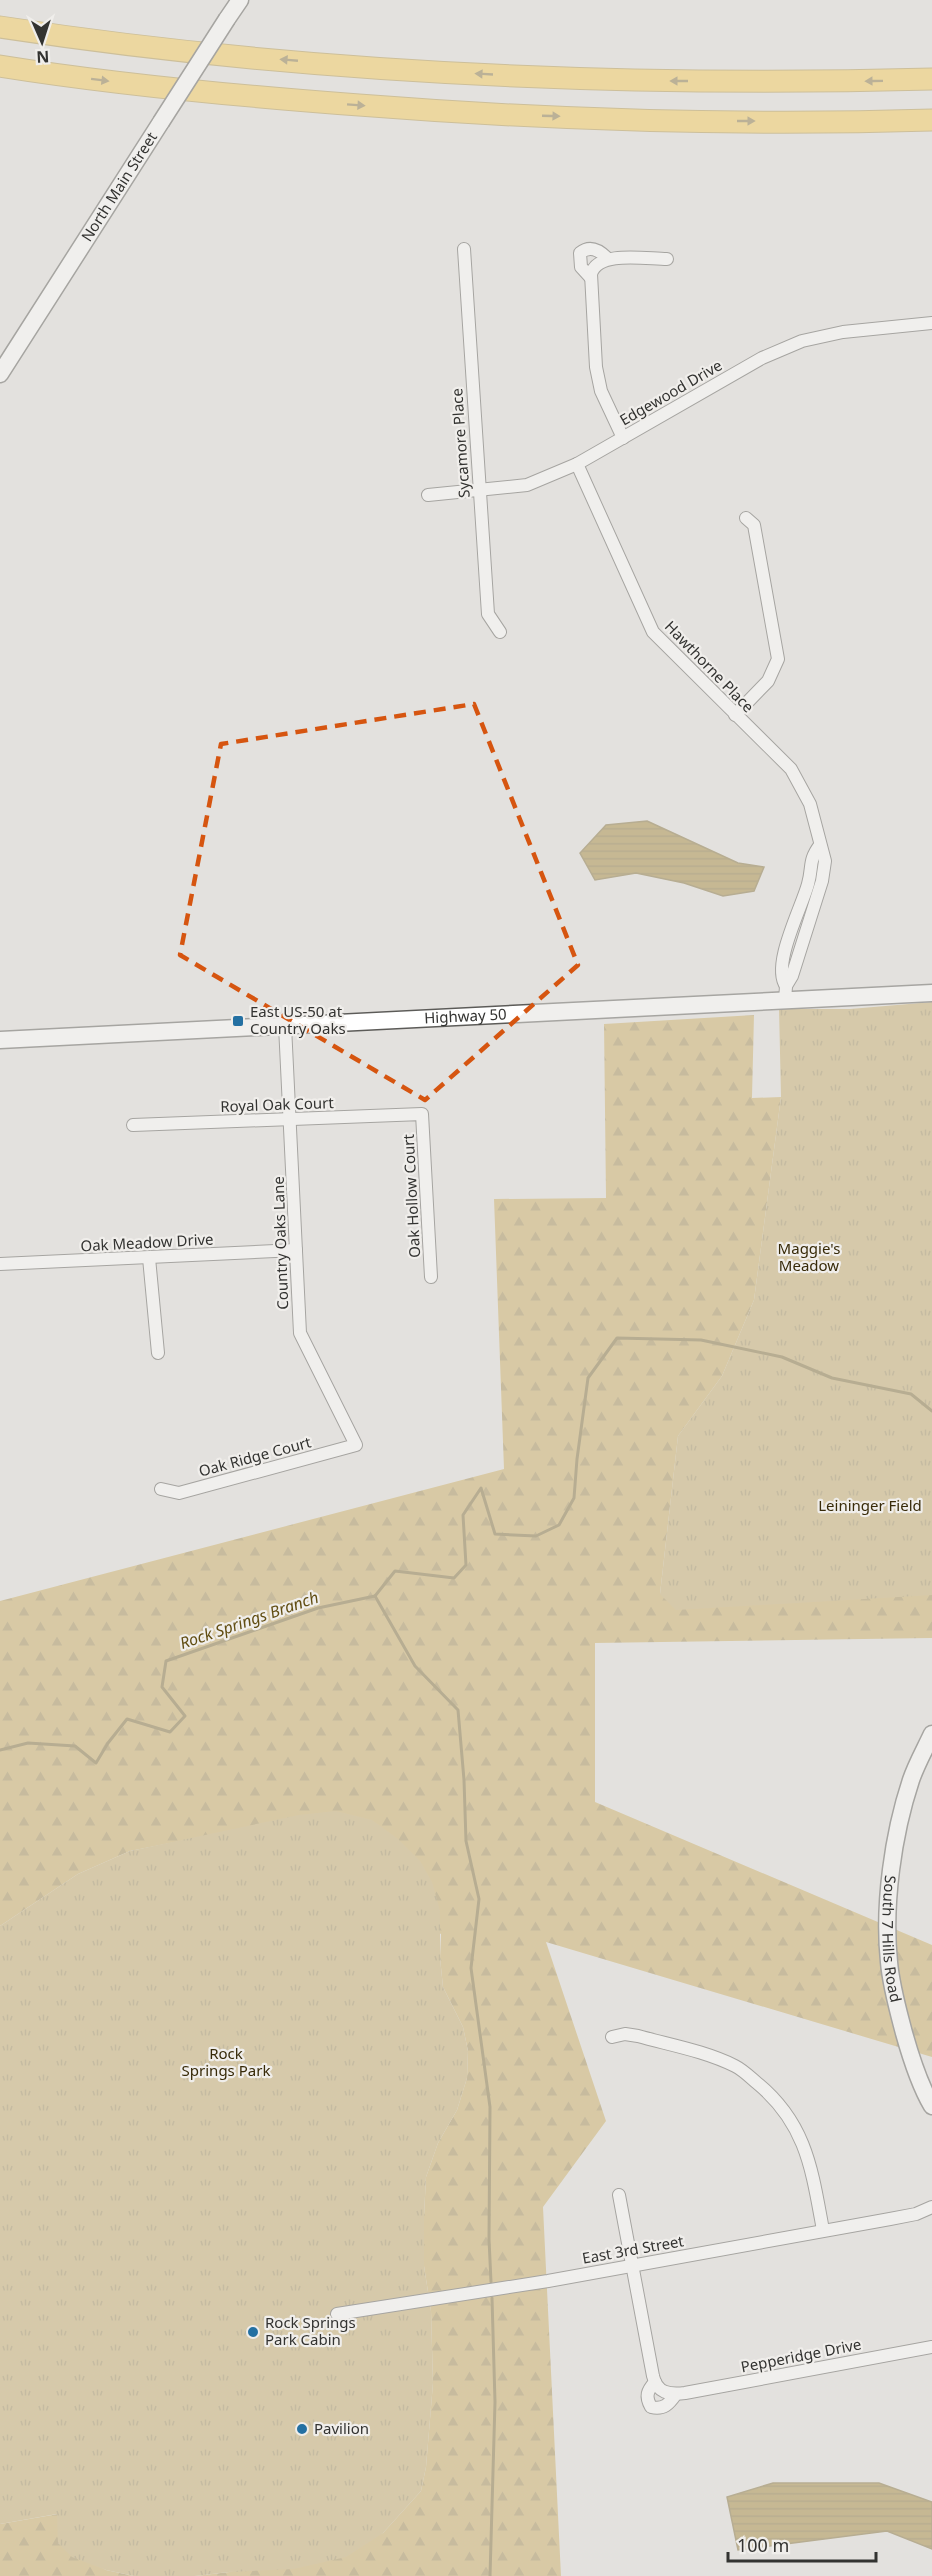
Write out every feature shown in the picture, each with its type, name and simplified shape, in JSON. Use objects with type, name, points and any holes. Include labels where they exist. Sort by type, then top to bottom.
[{"type":"highway","points":[[0,27],[223,55],[469,73],[654,81],[932,80]]},
{"type":"highway","points":[[0,66],[148,86],[486,114],[695,121],[932,120]]},
{"type":"main road","name":"North Main Street","points":[[0,374],[240,0]]},
{"type":"main road","name":"Highway 50","points":[[0,1040],[285,1026],[785,994],[932,993]]},
{"type":"main road","name":"South 7 Hills Road","points":[[932,1734],[911,1779],[902,1814],[890,1879],[888,1909],[889,1961],[896,2003],[911,2056],[932,2106]]},
{"type":"street","name":"Sycamore Place","points":[[464,249],[478,491],[488,614],[500,632]]},
{"type":"street","points":[[591,278],[581,267],[580,253],[591,249],[601,251],[607,258]]},
{"type":"street","points":[[623,438],[601,391],[596,367],[592,269],[607,258],[667,259]]},
{"type":"street","name":"Edgewood Drive","points":[[428,495],[527,485],[577,464],[762,358],[802,341],[843,332],[932,323]]},
{"type":"street","name":"Hawthorne Place","points":[[577,464],[653,632],[791,769],[810,804],[825,861],[822,881],[785,994]]},
{"type":"street","points":[[735,715],[768,681],[778,659],[754,525],[746,518]]},
{"type":"street","name":"Country Oaks Lane","points":[[285,1026],[300,1333],[356,1445]]},
{"type":"street","name":"Royal Oak Court","points":[[133,1125],[422,1114]]},
{"type":"street","name":"Oak Hollow Court","points":[[422,1114],[432,1277]]},
{"type":"street","name":"Oak Meadow Drive","points":[[0,1264],[296,1250]]},
{"type":"street","points":[[149,1258],[158,1353]]},
{"type":"street","name":"Oak Ridge Court","points":[[161,1489],[179,1493],[356,1445]]},
{"type":"street","points":[[612,2037],[625,2034],[638,2036],[714,2057],[738,2067],[764,2089],[793,2121],[802,2140],[812,2171],[823,2230]]},
{"type":"street","points":[[619,2195],[655,2382],[659,2389],[676,2394]]},
{"type":"street","name":"East 3rd Street","points":[[337,2314],[916,2214],[932,2207]]},
{"type":"street","name":"Pepperidge Drive","points":[[655,2382],[648,2391],[647,2399],[651,2407],[659,2409],[667,2406],[676,2394],[932,2347]]},
{"type":"highlighted area","points":[[474,704],[578,965],[425,1100],[180,955],[221,744]]},
{"type":"green space","points":[[932,1002],[932,1595],[676,1610],[660,1594],[678,1436],[722,1376],[754,1300],[781,1097],[779,1009],[850,1009]]},
{"type":"green space","points":[[754,1015],[752,1098],[781,1097],[754,1300],[722,1376],[678,1436],[660,1594],[932,1595],[932,1638],[595,1643],[595,1802],[932,1945],[932,2057],[546,1942],[606,2121],[543,2207],[561,2576],[195,2576],[229,2572],[383,2533],[421,2491],[426,2467],[433,2383],[431,2311],[424,2266],[426,2177],[438,2143],[457,2110],[467,2078],[468,2051],[463,2027],[443,1987],[440,1958],[441,1934],[206,1836],[130,1851],[78,1874],[0,1926],[0,1601],[504,1469],[494,1199],[606,1198],[604,1024]]},
{"type":"green space","name":"Rock Springs Park","points":[[336,1811],[372,1820],[398,1839],[420,1861],[432,1882],[440,1911],[440,1958],[443,1987],[463,2027],[468,2051],[467,2078],[457,2110],[438,2143],[426,2177],[424,2266],[431,2311],[433,2383],[426,2467],[421,2491],[383,2533],[346,2557],[293,2569],[195,2576],[134,2576],[106,2570],[72,2557],[58,2543],[57,2514],[0,2524],[0,1926],[78,1874],[130,1851],[299,1815]]},
{"type":"green space","points":[[58,2514],[58,2543],[106,2570],[134,2576],[0,2576],[0,2524]]},
{"type":"shaded area","points":[[647,821],[738,863],[764,867],[754,891],[723,896],[684,883],[636,873],[595,880],[580,853],[606,825]]},
{"type":"shaded area","points":[[773,2483],[879,2483],[932,2502],[932,2549],[887,2531],[738,2550],[727,2497]]},
{"type":"waterway","points":[[375,1596],[395,1571],[454,1578],[466,1565],[463,1515],[481,1488],[495,1534],[536,1536],[559,1525],[574,1498],[588,1378],[617,1338],[701,1340],[782,1357],[832,1378],[911,1394],[932,1411]]},
{"type":"waterway","points":[[375,1596],[415,1666],[458,1710],[466,1841],[479,1899],[471,1968],[490,2107],[491,2282]]},
{"type":"waterway","name":"Rock Springs Branch","points":[[0,1750],[28,1743],[75,1746],[96,1763],[127,1719],[170,1732],[185,1716],[162,1687],[166,1661],[318,1608],[375,1596]]},
{"type":"waterway","points":[[490,2576],[495,2402],[492,2298]]},
{"type":"place","name":"East US-50 at Country Oaks","points":[[238,1021]]},
{"type":"place","name":"Rock Springs Park Cabin","points":[[253,2332]]},
{"type":"place","name":"Pavilion","points":[[302,2429]]},
{"type":"park label","name":"Maggie's Meadow","points":[[809,1258]]},
{"type":"park label","name":"Leininger Field","points":[[870,1506]]}]
